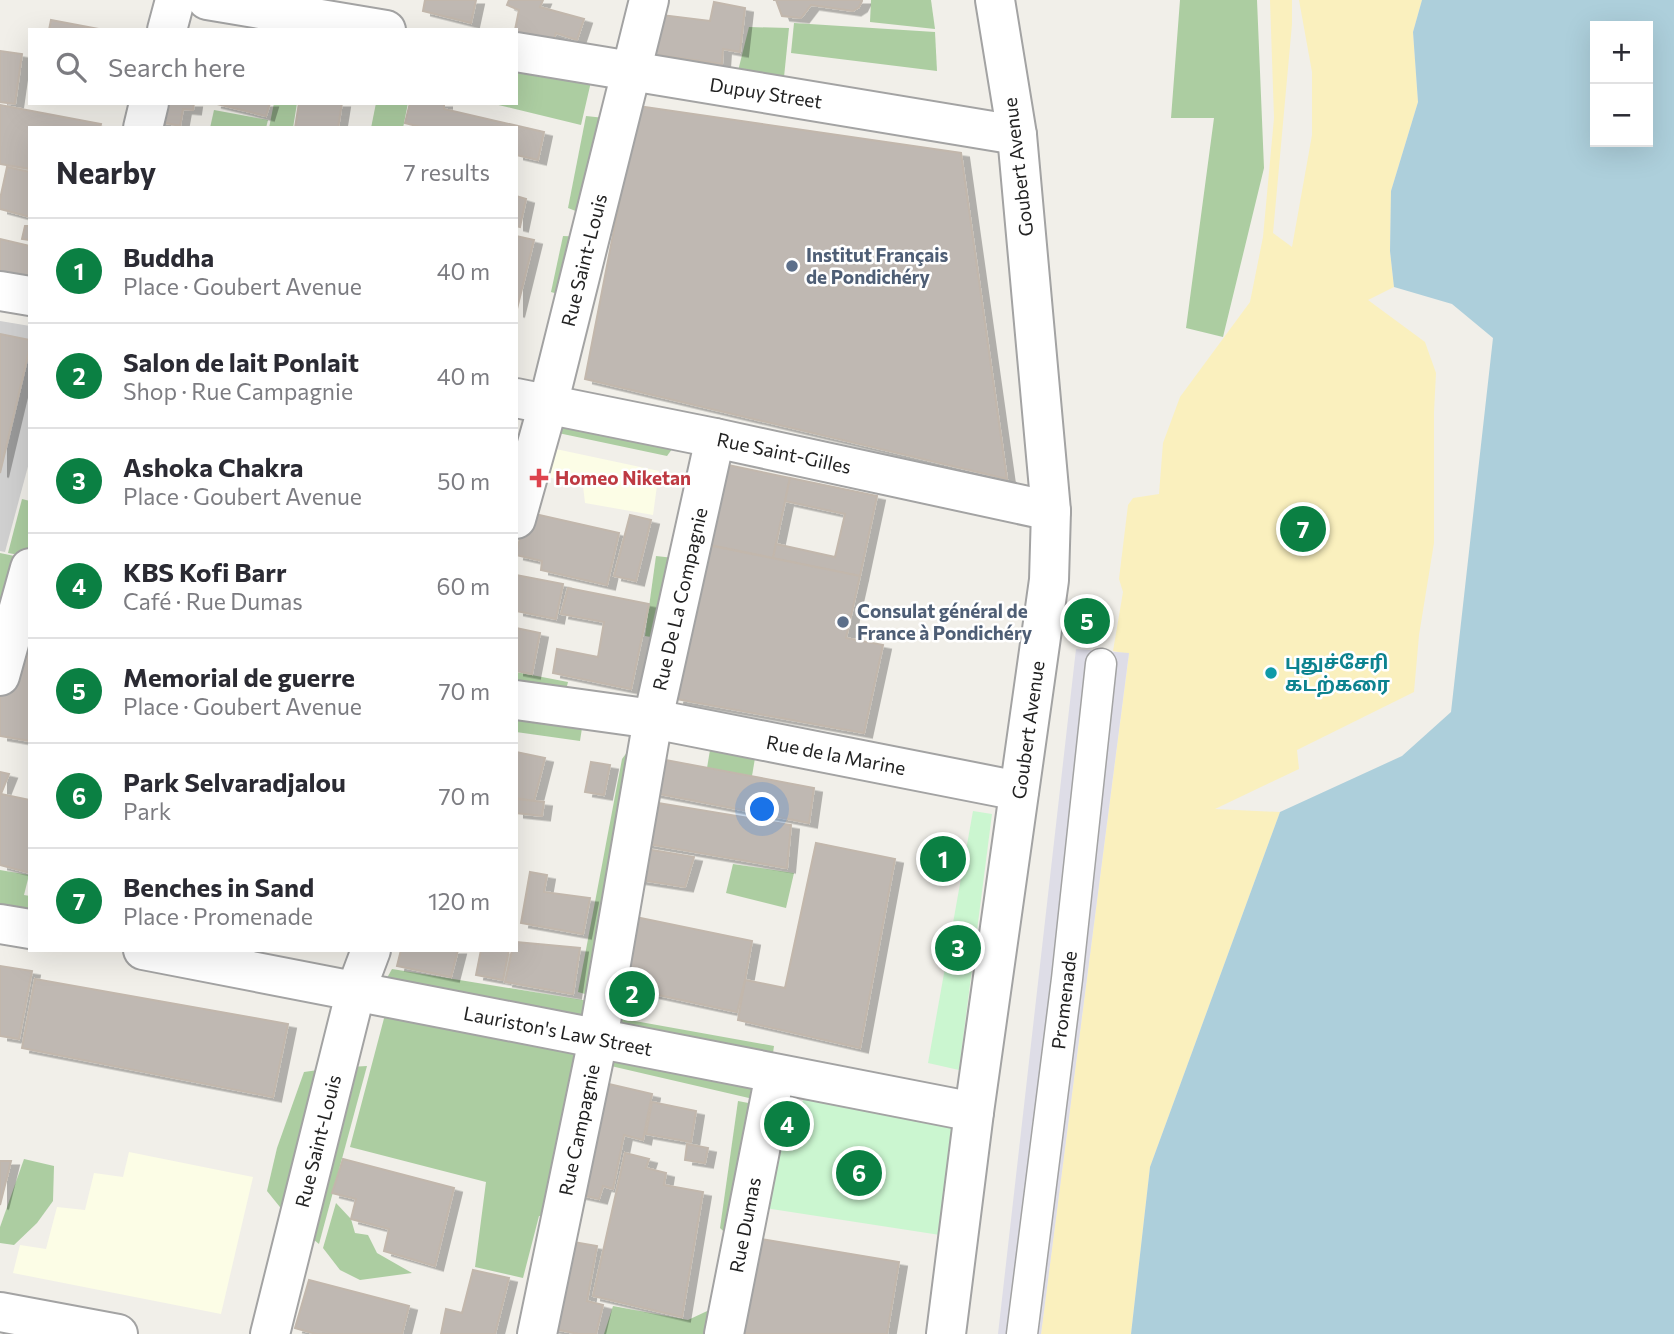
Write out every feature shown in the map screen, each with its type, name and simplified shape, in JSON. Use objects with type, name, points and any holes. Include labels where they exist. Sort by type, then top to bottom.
[{"type":"street","points":[[168,28],[175,0]]},
{"type":"street","points":[[207,0],[374,28]]},
{"type":"street","name":"Rue Saint-Louis","points":[[518,504],[532,401],[631,71],[649,0]]},
{"type":"street","name":"Goubert Avenue","points":[[946,1334],[974,1112],[1049,580],[1051,511],[1017,135],[995,0]]},
{"type":"street","name":"Dupuy Street","points":[[518,51],[1017,135]]},
{"type":"street","points":[[143,126],[149,105]]},
{"type":"street","points":[[0,291],[28,296]]},
{"type":"street","name":"Rue Saint-Gilles","points":[[532,401],[1051,511]]},
{"type":"street","name":"Rue De La Compagnie","points":[[653,719],[715,438]]},
{"type":"street","points":[[0,676],[16,607],[28,574]]},
{"type":"street","name":"Promenade","points":[[1022,1334],[1068,979],[1101,664]]},
{"type":"street","name":"Rue de la Marine","points":[[518,700],[653,719],[1019,791]]},
{"type":"street","name":"Rue Campagnie","points":[[537,1334],[598,1039],[653,719]]},
{"type":"street","points":[[0,924],[28,929]]},
{"type":"street","name":"Lauriston's Law Street","points":[[153,952],[974,1112]]},
{"type":"street","name":"Rue Saint-Louis","points":[[270,1334],[356,990],[370,952]]},
{"type":"street","name":"Rue Dumas","points":[[724,1334],[775,1074]]},
{"type":"street","points":[[0,1312],[118,1334]]},
{"type":"shaded area","points":[[0,321],[28,326],[28,466],[5,552],[0,551]]},
{"type":"shaded area","points":[[537,445],[659,471],[653,515],[585,503],[583,486],[536,474]]},
{"type":"shaded area","points":[[1076,649],[1129,653],[1041,1334],[998,1334]]},
{"type":"shaded area","points":[[129,1152],[253,1177],[221,1314],[13,1273],[20,1245],[46,1249],[57,1207],[85,1210],[94,1173],[123,1177]]},
{"type":"green space","points":[[871,0],[931,0],[935,29],[870,22]]},
{"type":"green space","points":[[1180,0],[1257,0],[1264,168],[1223,337],[1186,328],[1214,118],[1171,118]]},
{"type":"green space","points":[[794,23],[935,32],[937,71],[791,53]]},
{"type":"green space","points":[[749,27],[789,28],[783,87],[736,79]]},
{"type":"green space","points":[[518,61],[593,73],[581,125],[498,105],[518,105]]},
{"type":"green space","points":[[274,105],[297,105],[293,126],[269,126]]},
{"type":"green space","points":[[376,105],[408,105],[403,126],[371,126]]},
{"type":"green space","points":[[214,110],[268,120],[266,126],[210,126]]},
{"type":"green space","points":[[586,116],[614,119],[591,217],[568,208]]},
{"type":"green space","points":[[563,236],[587,237],[572,298],[551,292]]},
{"type":"green space","points":[[550,408],[683,434],[667,456],[544,430]]},
{"type":"green space","points":[[22,499],[28,500],[28,557],[8,553]]},
{"type":"green space","points":[[0,553],[28,559],[17,601],[0,598]]},
{"type":"green space","points":[[656,556],[683,559],[667,640],[645,636]]},
{"type":"green space","points":[[518,672],[568,682],[563,702],[518,695]]},
{"type":"green space","points":[[518,706],[584,715],[580,741],[518,732]]},
{"type":"green space","points":[[640,735],[599,998],[578,992],[622,759]]},
{"type":"green space","points":[[712,738],[757,746],[752,776],[707,768]]},
{"type":"green space","points":[[973,811],[992,814],[959,1070],[928,1063]]},
{"type":"green space","points":[[733,864],[794,873],[786,908],[726,893]]},
{"type":"green space","points":[[0,870],[28,875],[24,895],[28,896],[28,922],[0,916]]},
{"type":"green space","points":[[392,969],[601,1003],[593,1034],[383,985]]},
{"type":"green space","points":[[387,1007],[591,1044],[556,1216],[539,1216],[523,1278],[475,1267],[486,1182],[350,1147]]},
{"type":"green space","points":[[607,1016],[774,1046],[766,1102],[598,1063]]},
{"type":"green space","points":[[367,1066],[319,1244],[292,1222],[267,1191],[277,1148],[304,1072]]},
{"type":"green space","points":[[806,1081],[955,1111],[940,1235],[765,1208],[778,1134],[797,1137]]},
{"type":"green space","points":[[738,1101],[764,1106],[735,1242],[720,1228]]},
{"type":"green space","points":[[24,1159],[54,1166],[53,1201],[37,1223],[14,1245],[0,1243],[0,1227]]},
{"type":"green space","points":[[336,1203],[351,1219],[355,1233],[368,1235],[377,1253],[412,1273],[360,1280],[340,1270],[323,1248]]},
{"type":"green space","points":[[720,1305],[715,1334],[604,1334],[613,1306],[688,1320]]},
{"type":"sand","name":"புதுச்சேரி கடற்கரை","points":[[1270,0],[1292,0],[1273,233],[1292,247],[1312,135],[1312,72],[1299,0],[1422,0],[1413,32],[1418,102],[1391,191],[1390,251],[1394,287],[1368,300],[1425,342],[1436,373],[1434,543],[1419,635],[1414,692],[1297,750],[1299,769],[1215,809],[1280,812],[1150,1167],[1131,1334],[1041,1334],[1129,654],[1113,651],[1123,592],[1119,579],[1128,505],[1133,498],[1159,494],[1163,443],[1180,397],[1250,302],[1263,237],[1274,118]]},
{"type":"water","points":[[1422,0],[1674,0],[1674,1334],[1131,1334],[1150,1167],[1280,812],[1402,756],[1451,712],[1493,338],[1452,304],[1394,287],[1390,251],[1391,191],[1418,102],[1413,32]]},
{"type":"building","points":[[425,0],[476,0],[471,23],[423,11]]},
{"type":"building","points":[[509,0],[543,0],[540,7],[584,19],[577,40],[556,33],[552,43],[518,34],[518,28],[515,28],[519,10],[507,5]]},
{"type":"building","points":[[776,0],[862,1],[853,11],[811,5],[801,18],[782,16]]},
{"type":"building","points":[[714,2],[745,8],[740,52],[723,49],[722,64],[644,53],[654,14],[710,21]]},
{"type":"building","points":[[51,20],[93,28],[49,28]]},
{"type":"building","points":[[0,51],[22,54],[15,104],[0,102]]},
{"type":"building","points":[[0,105],[101,124],[28,126],[28,169],[0,164]]},
{"type":"building","points":[[152,105],[194,105],[193,110],[183,109],[180,126],[148,119]]},
{"type":"building","points":[[221,105],[269,105],[266,116]]},
{"type":"building","points":[[299,105],[342,105],[338,126],[295,126]]},
{"type":"building","points":[[410,105],[444,105],[444,109],[518,126],[416,126],[405,123]]},
{"type":"building","name":"Institut Français de Pondichéry","points":[[638,106],[961,153],[1007,479],[585,379]]},
{"type":"building","points":[[518,126],[544,132],[538,160],[518,155]]},
{"type":"building","points":[[7,167],[28,172],[28,216],[0,209]]},
{"type":"building","points":[[518,197],[526,199],[518,226]]},
{"type":"building","points":[[25,226],[28,226],[28,240],[22,239]]},
{"type":"building","points":[[518,236],[534,240],[518,305]]},
{"type":"building","points":[[0,239],[28,246],[28,278],[0,271]]},
{"type":"building","points":[[0,334],[28,340],[28,355],[0,473]]},
{"type":"building","points":[[728,465],[790,478],[773,558],[710,545]]},
{"type":"building","points":[[790,478],[877,496],[860,576],[773,558],[776,544],[835,557],[845,514],[785,501]]},
{"type":"building","points":[[526,512],[619,533],[607,585],[541,570],[542,561],[518,555]]},
{"type":"building","points":[[630,515],[651,520],[636,581],[614,576]]},
{"type":"building","points":[[707,545],[860,576],[846,638],[883,645],[864,733],[676,699]]},
{"type":"building","points":[[518,575],[563,584],[556,619],[518,611]]},
{"type":"building","points":[[568,588],[649,604],[631,689],[553,673],[557,649],[598,657],[604,622],[561,614]]},
{"type":"building","points":[[518,628],[540,633],[532,674],[518,671]]},
{"type":"building","points":[[12,651],[28,654],[28,741],[0,736],[0,697]]},
{"type":"building","points":[[518,752],[545,758],[534,801],[518,798]]},
{"type":"building","points":[[655,758],[814,788],[809,823],[649,792]]},
{"type":"building","points":[[591,762],[610,765],[604,795],[585,792]]},
{"type":"building","points":[[0,772],[9,774],[1,794],[28,800],[28,872],[0,865]]},
{"type":"building","points":[[518,799],[544,802],[542,816],[518,813]]},
{"type":"building","points":[[646,801],[791,825],[787,868],[642,843]]},
{"type":"building","points":[[816,843],[895,859],[860,1048],[738,1020],[745,980],[785,988]]},
{"type":"building","points":[[640,848],[694,857],[685,887],[634,879]]},
{"type":"building","points":[[530,872],[547,875],[544,892],[590,898],[583,934],[521,923]]},
{"type":"building","points":[[626,915],[752,941],[737,1012],[616,986]]},
{"type":"building","points":[[518,942],[580,948],[573,994],[505,982],[512,952],[518,952]]},
{"type":"building","points":[[400,952],[457,952],[451,977],[397,966]]},
{"type":"building","points":[[481,952],[509,952],[503,980],[476,975]]},
{"type":"building","points":[[0,966],[32,971],[19,1039],[0,1036]]},
{"type":"building","points":[[35,979],[288,1024],[273,1097],[22,1048]]},
{"type":"building","points":[[596,1081],[652,1094],[643,1140],[624,1135],[613,1189],[603,1186],[599,1199],[572,1193]]},
{"type":"building","points":[[652,1102],[696,1111],[691,1142],[646,1134]]},
{"type":"building","points":[[687,1144],[708,1148],[705,1163],[685,1160]]},
{"type":"building","points":[[625,1153],[649,1159],[646,1168],[666,1173],[664,1185],[703,1192],[682,1317],[593,1296]]},
{"type":"building","points":[[343,1159],[454,1188],[435,1266],[384,1251],[389,1229],[351,1219],[356,1199],[332,1193]]},
{"type":"building","points":[[0,1161],[11,1161],[0,1205]]},
{"type":"building","points":[[761,1239],[899,1262],[887,1334],[741,1332]]},
{"type":"building","points":[[562,1240],[597,1246],[587,1301],[603,1305],[596,1334],[578,1334],[541,1326]]},
{"type":"building","points":[[473,1270],[509,1278],[495,1334],[441,1334],[446,1309],[462,1313]]},
{"type":"building","points":[[309,1280],[409,1306],[402,1334],[316,1334],[295,1328]]},
{"type":"place","name":"Institut Français de Pondichéry","points":[[792,266]]},
{"type":"place","name":"Homeo Niketan","points":[[539,478]]},
{"type":"place","name":"Benches in Sand","points":[[1303,529]]},
{"type":"place","name":"Memorial de guerre","points":[[1087,621]]},
{"type":"place","name":"Consulat général de France à Pondichéry","points":[[843,622]]},
{"type":"place","name":"புதுச்சேரி கடற்கரை","points":[[1271,673]]},
{"type":"place","name":"Buddha","points":[[943,859]]},
{"type":"place","name":"Ashoka Chakra","points":[[958,948]]},
{"type":"place","name":"Salon de lait Ponlait","points":[[632,994]]},
{"type":"place","name":"KBS Kofi Barr","points":[[787,1124]]},
{"type":"place","name":"Park Selvaradjalou","points":[[859,1173]]}]
